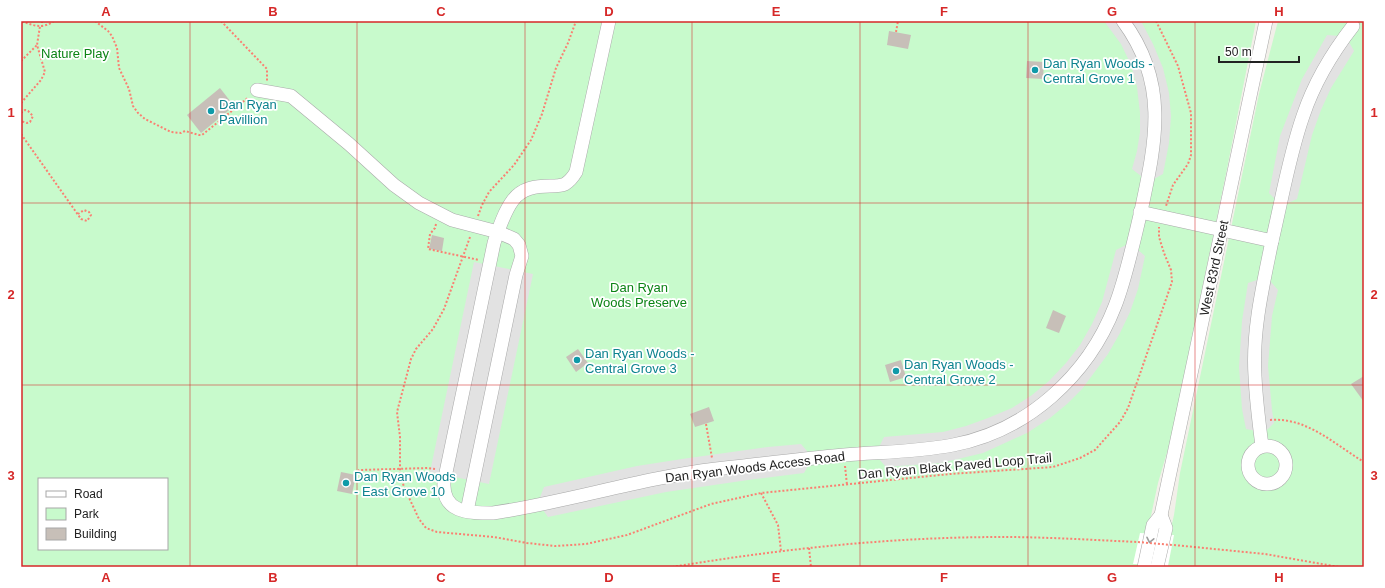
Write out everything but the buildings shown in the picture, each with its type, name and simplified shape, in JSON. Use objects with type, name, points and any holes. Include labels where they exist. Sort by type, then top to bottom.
[{"type":"street","name":"Dan Ryan Woods Access Road","points":[[609,21],[576,172],[572,179],[565,184],[529,188],[521,193],[514,199],[508,208],[498,232],[490,262],[443,492],[450,506],[459,510],[479,513],[505,511],[626,485],[713,469],[844,455],[927,449],[954,445],[976,440],[995,432],[1017,422],[1037,408],[1073,375],[1090,354],[1104,332],[1116,305],[1140,212],[1153,151],[1155,104],[1150,77],[1143,54],[1123,21]]},
{"type":"street","name":"West 83rd Street","points":[[1144,567],[1153,525],[1161,514],[1266,21]]},
{"type":"street","points":[[1262,446],[1254,375],[1256,331],[1262,288],[1272,241],[1289,166],[1303,116],[1319,77],[1336,48],[1355,26]]},
{"type":"street","points":[[262,91],[291,96],[301,103],[394,185],[419,203],[452,220],[498,232],[514,239],[518,245],[522,256],[516,275],[467,511]]},
{"type":"street","points":[[1140,212],[1272,241]]},
{"type":"street","name":"West 83rd Street","points":[[1157,567],[1166,528],[1161,514]]},
{"type":"path","points":[[22,21],[41,26],[54,21]]},
{"type":"path","points":[[21,102],[41,80],[45,72],[37,45],[42,21]]},
{"type":"path","points":[[95,21],[108,31],[114,41],[117,48],[119,68],[130,89],[133,106],[138,113],[145,119],[171,132],[181,133],[185,131],[199,135],[202,135],[262,91],[267,69],[221,21]]},
{"type":"path","points":[[896,32],[898,21]]},
{"type":"path","name":"Dan Ryan Black Paved Loop Trail","points":[[711,504],[761,493],[950,474],[1053,467],[1080,458],[1095,450],[1120,422],[1128,408],[1172,282],[1171,270],[1164,253],[1160,237],[1159,225],[1174,184],[1188,164],[1191,155],[1191,113],[1178,66],[1156,21]]},
{"type":"path","points":[[21,61],[37,45]]},
{"type":"path","points":[[21,107],[33,116],[30,122],[22,124],[21,121]]},
{"type":"path","points":[[21,113],[25,110]]},
{"type":"path","points":[[21,134],[81,219],[86,221],[91,215],[89,212],[84,210],[78,214]]},
{"type":"path","points":[[435,228],[430,234],[428,249],[490,262]]},
{"type":"path","points":[[1259,420],[1278,419],[1295,422],[1315,430],[1364,462]]},
{"type":"path","points":[[706,424],[713,469]]},
{"type":"path","points":[[844,455],[847,485]]},
{"type":"path","points":[[356,476],[359,470],[428,468],[446,472]]},
{"type":"path","points":[[761,493],[778,525],[781,551]]},
{"type":"path","points":[[672,567],[742,556],[809,548],[923,539],[1002,537],[1068,538],[1172,545],[1266,554],[1339,567]]},
{"type":"path","points":[[809,548],[811,567]]},
{"type":"green space","name":"Dan Ryan Woods Preserve","points":[[21,21],[1256,21],[1171,439],[1158,483],[1140,567],[21,567]]},
{"type":"green space","points":[[1278,21],[1364,21],[1364,567],[1162,567],[1174,515],[1180,473],[1259,94]]},
{"type":"shaded area","points":[[1104,21],[1141,21],[1163,68],[1169,93],[1171,116],[1169,143],[1163,174],[1154,179],[1141,176],[1132,169],[1140,132],[1140,113],[1137,87],[1131,65],[1121,44]]},
{"type":"shaded area","points":[[1327,35],[1339,36],[1349,42],[1354,51],[1331,88],[1321,110],[1312,135],[1297,199],[1288,203],[1276,200],[1269,193],[1280,136],[1302,79]]},
{"type":"shaded area","points":[[1126,245],[1137,249],[1145,256],[1138,289],[1130,312],[1108,354],[1082,389],[1067,404],[1050,418],[1027,433],[983,453],[941,463],[886,467],[879,459],[879,447],[884,437],[943,432],[966,426],[1012,408],[1032,395],[1049,381],[1080,345],[1092,324],[1102,302],[1116,250]]},
{"type":"shaded area","points":[[474,262],[533,274],[489,484],[430,472]]},
{"type":"shaded area","points":[[1257,280],[1271,282],[1278,290],[1272,316],[1268,366],[1274,423],[1268,429],[1256,431],[1246,429],[1242,409],[1239,367],[1242,321],[1248,283]]},
{"type":"shaded area","points":[[801,444],[807,451],[809,464],[804,473],[666,492],[548,517],[543,510],[540,497],[544,487],[637,466],[768,447]]},
{"type":"pier","points":[[1140,533],[1174,535],[1168,566],[1133,564]]},
{"type":"place","name":"Dan Ryan Woods - Central Grove 1","points":[[1035,70]]},
{"type":"place","name":"Dan Ryan Pavillion","points":[[211,111]]},
{"type":"place","name":"Dan Ryan Woods - Central Grove 3","points":[[577,360]]},
{"type":"place","name":"Dan Ryan Woods - Central Grove 2","points":[[896,371]]},
{"type":"place","name":"Dan Ryan Woods - East Grove 10","points":[[346,483]]},
{"type":"park label","name":"Nature Play","points":[[75,53]]}]
